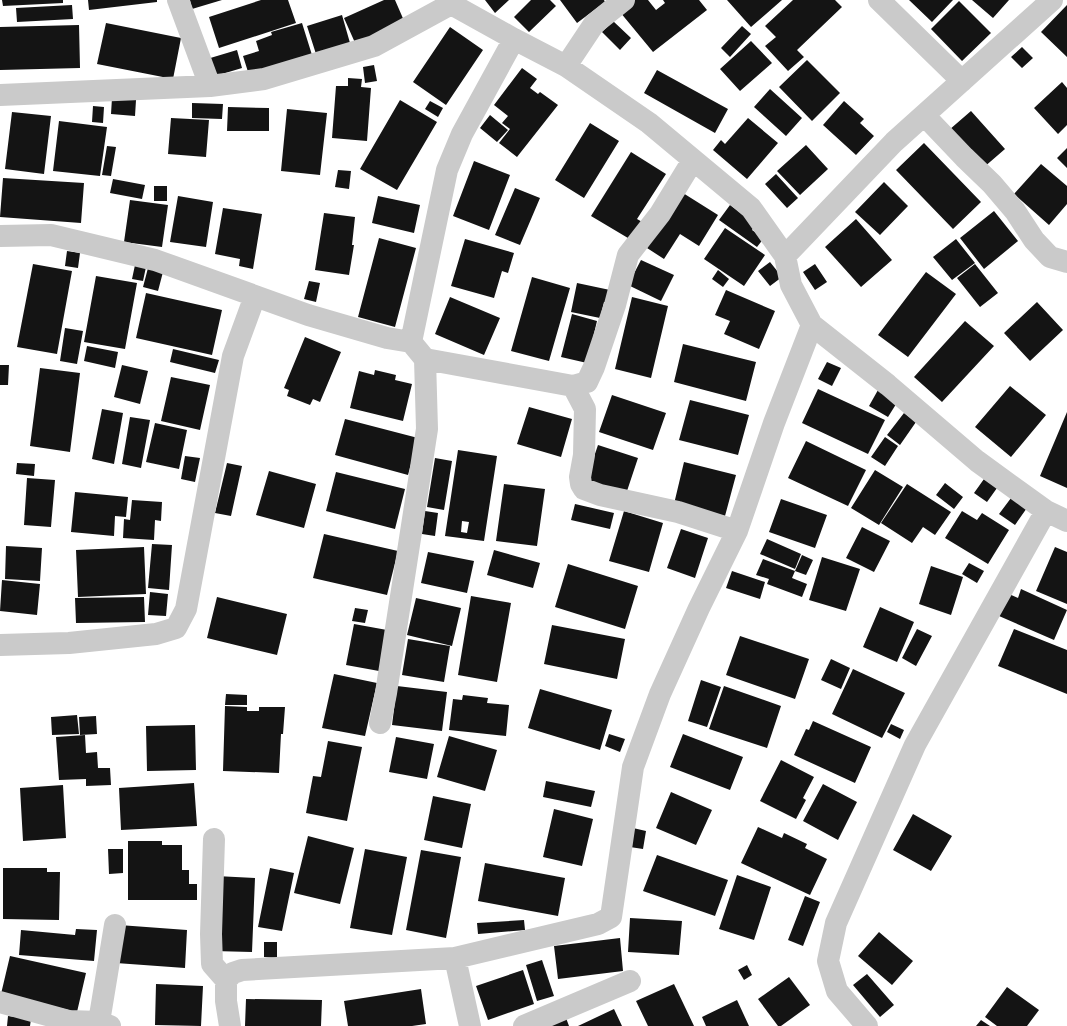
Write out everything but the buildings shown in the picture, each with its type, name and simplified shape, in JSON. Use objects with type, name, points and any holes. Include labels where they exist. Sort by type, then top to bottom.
[{"type":"street","points":[[178,0],[210,86]]},
{"type":"street","points":[[566,66],[594,24],[624,0]]},
{"type":"street","points":[[785,256],[894,142],[1052,0]]},
{"type":"street","points":[[881,1],[962,81]]},
{"type":"street","points":[[0,95],[210,86],[264,79],[374,46],[450,2],[514,39],[566,66],[649,123],[751,208],[785,256],[791,285],[812,325],[888,385],[977,461],[1046,511],[1067,521]]},
{"type":"street","points":[[411,342],[447,170],[462,134],[514,39]]},
{"type":"street","points":[[924,115],[992,184],[1015,211],[1034,240],[1050,257],[1067,262]]},
{"type":"street","points":[[425,359],[574,386],[587,382],[594,367],[615,305],[628,255],[660,214],[693,160]]},
{"type":"street","points":[[0,236],[51,235],[155,260],[308,315],[387,338],[411,342],[425,359],[427,429],[380,723]]},
{"type":"street","points":[[0,645],[69,643],[156,634],[176,628],[186,609],[233,356],[255,296]]},
{"type":"street","points":[[226,980],[233,973],[242,970],[455,958],[598,924],[611,917],[633,767],[660,694],[699,608],[737,531],[774,423],[812,325]]},
{"type":"street","points":[[574,386],[585,409],[584,455],[580,477],[581,484],[584,489],[600,495],[678,512],[737,531]]},
{"type":"street","points":[[867,1026],[837,991],[828,961],[836,923],[915,744],[1046,511]]},
{"type":"street","points":[[214,839],[211,934],[212,964],[226,980],[226,1001],[230,1026]]},
{"type":"street","points":[[0,1002],[69,1022],[104,1024],[115,925]]},
{"type":"street","points":[[455,958],[470,1026]]},
{"type":"street","points":[[524,1026],[630,981]]}]
